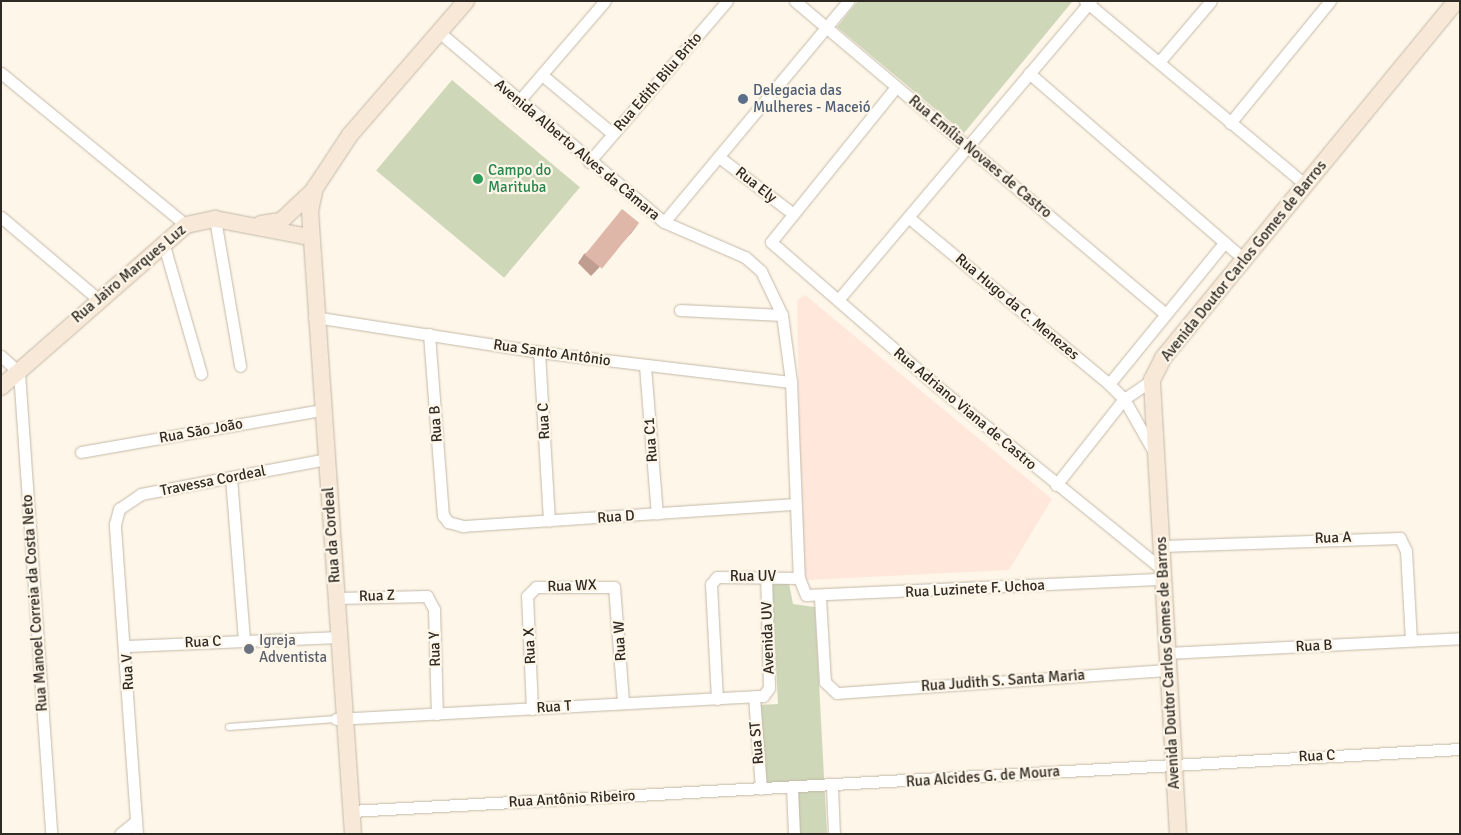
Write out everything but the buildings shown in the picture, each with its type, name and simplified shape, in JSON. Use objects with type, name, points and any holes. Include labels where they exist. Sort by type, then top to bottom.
[{"type":"street","points":[[252,226],[281,221],[315,188],[350,135],[466,1]]},
{"type":"street","points":[[518,102],[605,1]]},
{"type":"street","name":"Rua Edith Bilu Brito","points":[[589,162],[727,1]]},
{"type":"street","name":"Rua Emília Novaes de Castro","points":[[795,1],[1165,314]]},
{"type":"street","points":[[664,222],[848,1]]},
{"type":"street","points":[[1159,62],[1211,1]]},
{"type":"street","points":[[1230,123],[1330,1]]},
{"type":"street","name":"Avenida Doutor Carlos Gomes de Barros","points":[[1178,834],[1152,380],[1163,358],[1456,1]]},
{"type":"street","points":[[838,300],[1088,2],[1306,185]]},
{"type":"street","name":"Avenida Alberto Alves da Câmara","points":[[440,32],[518,102],[664,222],[745,257],[761,271],[782,315],[791,382],[794,504],[799,578]]},
{"type":"street","points":[[1,73],[186,225]]},
{"type":"street","points":[[1029,73],[1244,259]]},
{"type":"street","points":[[542,75],[613,134]]},
{"type":"street","points":[[792,213],[896,88]]},
{"type":"street","name":"Rua Ely","points":[[719,157],[792,213]]},
{"type":"street","name":"Rua da Cordeal","points":[[315,188],[310,237],[314,317],[340,637],[341,719],[353,834]]},
{"type":"street","name":"Rua Adriano Viana de Castro","points":[[792,213],[771,242],[1163,575]]},
{"type":"street","points":[[1,217],[98,299]]},
{"type":"street","name":"Rua Hugo da C. Menezes","points":[[908,217],[1109,384],[1124,399],[1156,455]]},
{"type":"street","points":[[215,219],[240,366]]},
{"type":"street","name":"Rua Jairo Marques Luz","points":[[1,387],[163,242],[186,225],[215,219],[310,237]]},
{"type":"street","points":[[163,242],[201,374]]},
{"type":"street","points":[[1109,384],[1225,242]]},
{"type":"street","points":[[680,310],[782,315]]},
{"type":"street","name":"Rua Santo Antônio","points":[[314,317],[540,352],[791,382]]},
{"type":"street","name":"Rua B","points":[[429,334],[443,514]]},
{"type":"street","name":"Rua C","points":[[540,352],[549,521]]},
{"type":"street","points":[[1,356],[19,372]]},
{"type":"street","name":"Rua C1","points":[[645,366],[657,514]]},
{"type":"street","name":"Rua Manoel Correia da Costa Neto","points":[[19,372],[51,834]]},
{"type":"street","points":[[1056,485],[1124,399],[1152,380]]},
{"type":"street","name":"Rua São João","points":[[81,452],[322,410]]},
{"type":"street","name":"Travessa Cordeal","points":[[115,524],[119,509],[141,494],[326,459]]},
{"type":"street","points":[[230,478],[244,639]]},
{"type":"street","name":"Rua D","points":[[443,514],[448,522],[463,526],[794,504]]},
{"type":"street","name":"Rua V","points":[[115,524],[126,646],[137,834]]},
{"type":"street","name":"Rua A","points":[[1162,546],[1400,538],[1406,551],[1411,640]]},
{"type":"street","name":"Rua Luzinete F. Uchoa","points":[[820,598],[1163,575]]},
{"type":"street","name":"Rua UV","points":[[717,699],[711,584],[717,577],[799,578]]},
{"type":"street","name":"Avenida UV","points":[[758,696],[769,688],[766,577]]},
{"type":"street","points":[[799,578],[806,595],[820,598]]},
{"type":"street","name":"Rua WX","points":[[536,587],[607,585]]},
{"type":"street","name":"Rua W","points":[[607,585],[617,592],[623,702]]},
{"type":"street","name":"Rua X","points":[[532,709],[527,596],[536,587]]},
{"type":"street","name":"Rua Z","points":[[337,598],[417,594]]},
{"type":"street","name":"Rua Y","points":[[417,594],[427,596],[434,609],[437,714]]},
{"type":"street","name":"Rua Judith S. Santa Maria","points":[[820,598],[825,682],[829,690],[837,692],[1168,670]]},
{"type":"street","name":"Rua C","points":[[126,646],[244,639],[340,637]]},
{"type":"street","name":"Rua B","points":[[1168,653],[1460,638]]},
{"type":"street","name":"Rua T","points":[[341,719],[758,696]]},
{"type":"street","name":"Rua ST","points":[[758,696],[761,789]]},
{"type":"street","name":"Rua C","points":[[1174,763],[1460,749]]},
{"type":"street","name":"Rua Alcides G. de Moura","points":[[792,788],[832,787],[1174,763]]},
{"type":"street","points":[[832,787],[834,834]]},
{"type":"street","points":[[792,788],[794,834]]},
{"type":"street","name":"Rua Antônio Ribeiro","points":[[351,811],[792,788]]},
{"type":"street","points":[[120,834],[136,820]]},
{"type":"lane","points":[[229,727],[341,719]]},
{"type":"shaded area","points":[[805,295],[1052,499],[1009,570],[807,580],[802,564],[797,300]]},
{"type":"green space","points":[[858,1],[1072,2],[964,133],[837,27]]},
{"type":"green space","name":"Campo do Marituba","points":[[452,80],[580,187],[504,278],[376,170]]},
{"type":"green space","points":[[772,583],[789,583],[793,604],[815,607],[827,834],[797,834],[794,784],[763,786],[756,705],[778,704]]},
{"type":"place","name":"Delegacia das Mulheres - Maceió","points":[[743,99]]},
{"type":"place","name":"Campo do Marituba","points":[[478,179]]},
{"type":"place","name":"Igreja Adventista","points":[[249,649]]}]
